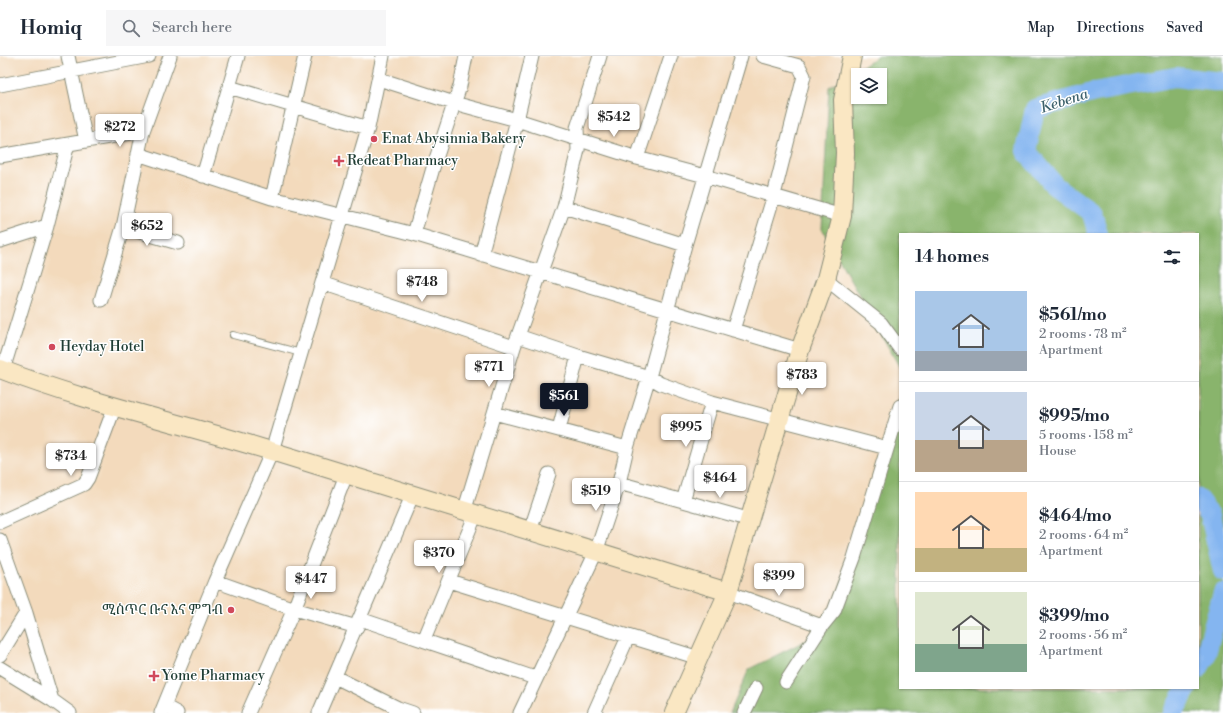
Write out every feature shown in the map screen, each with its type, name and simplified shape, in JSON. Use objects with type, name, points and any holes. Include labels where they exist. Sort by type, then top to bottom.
[{"type":"main road","points":[[674,713],[728,592],[800,350],[826,279],[842,216],[845,153],[844,100],[852,56]]},
{"type":"main road","points":[[1,370],[115,406],[272,451],[469,514],[530,530],[596,552],[728,592]]},
{"type":"street","points":[[68,56],[70,72],[86,141]]},
{"type":"street","points":[[0,85],[149,56]]},
{"type":"street","points":[[101,300],[123,227],[143,131],[170,56]]},
{"type":"street","points":[[203,176],[238,56]]},
{"type":"street","points":[[272,198],[305,56]]},
{"type":"street","points":[[176,713],[163,709],[215,581],[272,451],[368,128],[383,56]]},
{"type":"street","points":[[414,234],[433,168],[460,86],[466,56]]},
{"type":"street","points":[[480,255],[517,120],[532,56]]},
{"type":"street","points":[[424,640],[449,580],[469,514],[494,412],[516,341],[564,207],[578,150],[576,140],[577,128],[600,56]]},
{"type":"street","points":[[636,158],[671,56]]},
{"type":"street","points":[[522,712],[535,678],[596,552],[619,483],[627,448],[649,377],[685,245],[742,56]]},
{"type":"street","points":[[733,330],[774,195],[804,76],[799,66],[780,58],[763,56]]},
{"type":"street","points":[[379,79],[454,103],[517,120],[636,158],[774,195],[842,216]]},
{"type":"street","points":[[229,87],[368,128]]},
{"type":"street","points":[[0,156],[143,131]]},
{"type":"street","points":[[1,370],[48,226],[68,144]]},
{"type":"street","points":[[138,154],[272,198],[414,234],[800,350]]},
{"type":"street","points":[[564,207],[685,245]]},
{"type":"street","points":[[0,241],[48,226]]},
{"type":"street","points":[[123,227],[178,243]]},
{"type":"street","points":[[826,279],[881,323],[899,348]]},
{"type":"street","points":[[322,283],[516,341],[578,356],[649,377],[660,384],[712,402],[887,448]]},
{"type":"street","points":[[559,428],[578,356]]},
{"type":"street","points":[[683,502],[712,402]]},
{"type":"street","points":[[0,522],[84,484],[88,478],[115,406]]},
{"type":"street","points":[[786,682],[822,626],[834,611],[854,558],[899,409]]},
{"type":"street","points":[[494,412],[559,428],[627,448]]},
{"type":"street","points":[[530,530],[549,474]]},
{"type":"street","points":[[248,713],[294,609],[346,475]]},
{"type":"street","points":[[619,483],[750,520]]},
{"type":"street","points":[[319,713],[359,623],[412,496]]},
{"type":"street","points":[[0,540],[26,613],[52,700]]},
{"type":"street","points":[[449,580],[565,618],[699,658]]},
{"type":"street","points":[[215,581],[294,609],[359,623],[424,640],[535,678]]},
{"type":"street","points":[[728,592],[822,626]]},
{"type":"street","points":[[0,655],[26,613]]},
{"type":"street","points":[[594,713],[628,637]]},
{"type":"street","points":[[0,668],[52,700],[70,713]]},
{"type":"street","points":[[335,677],[397,710],[413,713]]},
{"type":"street","points":[[744,713],[756,688]]},
{"type":"lane","points":[[233,335],[301,353]]},
{"type":"green space","points":[[876,56],[1223,56],[1223,713],[730,713],[749,669],[827,630],[899,396],[899,689],[1199,689],[1199,233],[899,233],[899,366],[822,229],[829,87],[851,73],[851,104],[887,104],[887,68],[860,68],[874,59]]},
{"type":"waterway","name":"Kebena","points":[[1098,233],[1092,213],[1055,186],[1026,151],[1035,109],[1095,92],[1175,77],[1223,82]]},
{"type":"waterway","name":"Kebena","points":[[1199,500],[1210,515],[1223,571]]},
{"type":"waterway","name":"Kebena","points":[[1199,667],[1205,657],[1223,593]]},
{"type":"waterway","name":"Kebena","points":[[1173,713],[1186,689]]},
{"type":"place","name":"Enat Abysinnia Bakery","points":[[374,139]]},
{"type":"place","name":"Redeat Pharmacy","points":[[339,161]]},
{"type":"place","name":"Heyday Hotel","points":[[52,347]]},
{"type":"place","name":"ሚስጥር ቡና እና ምግብ","points":[[231,610]]},
{"type":"place","name":"Yome Pharmacy","points":[[154,676]]}]
